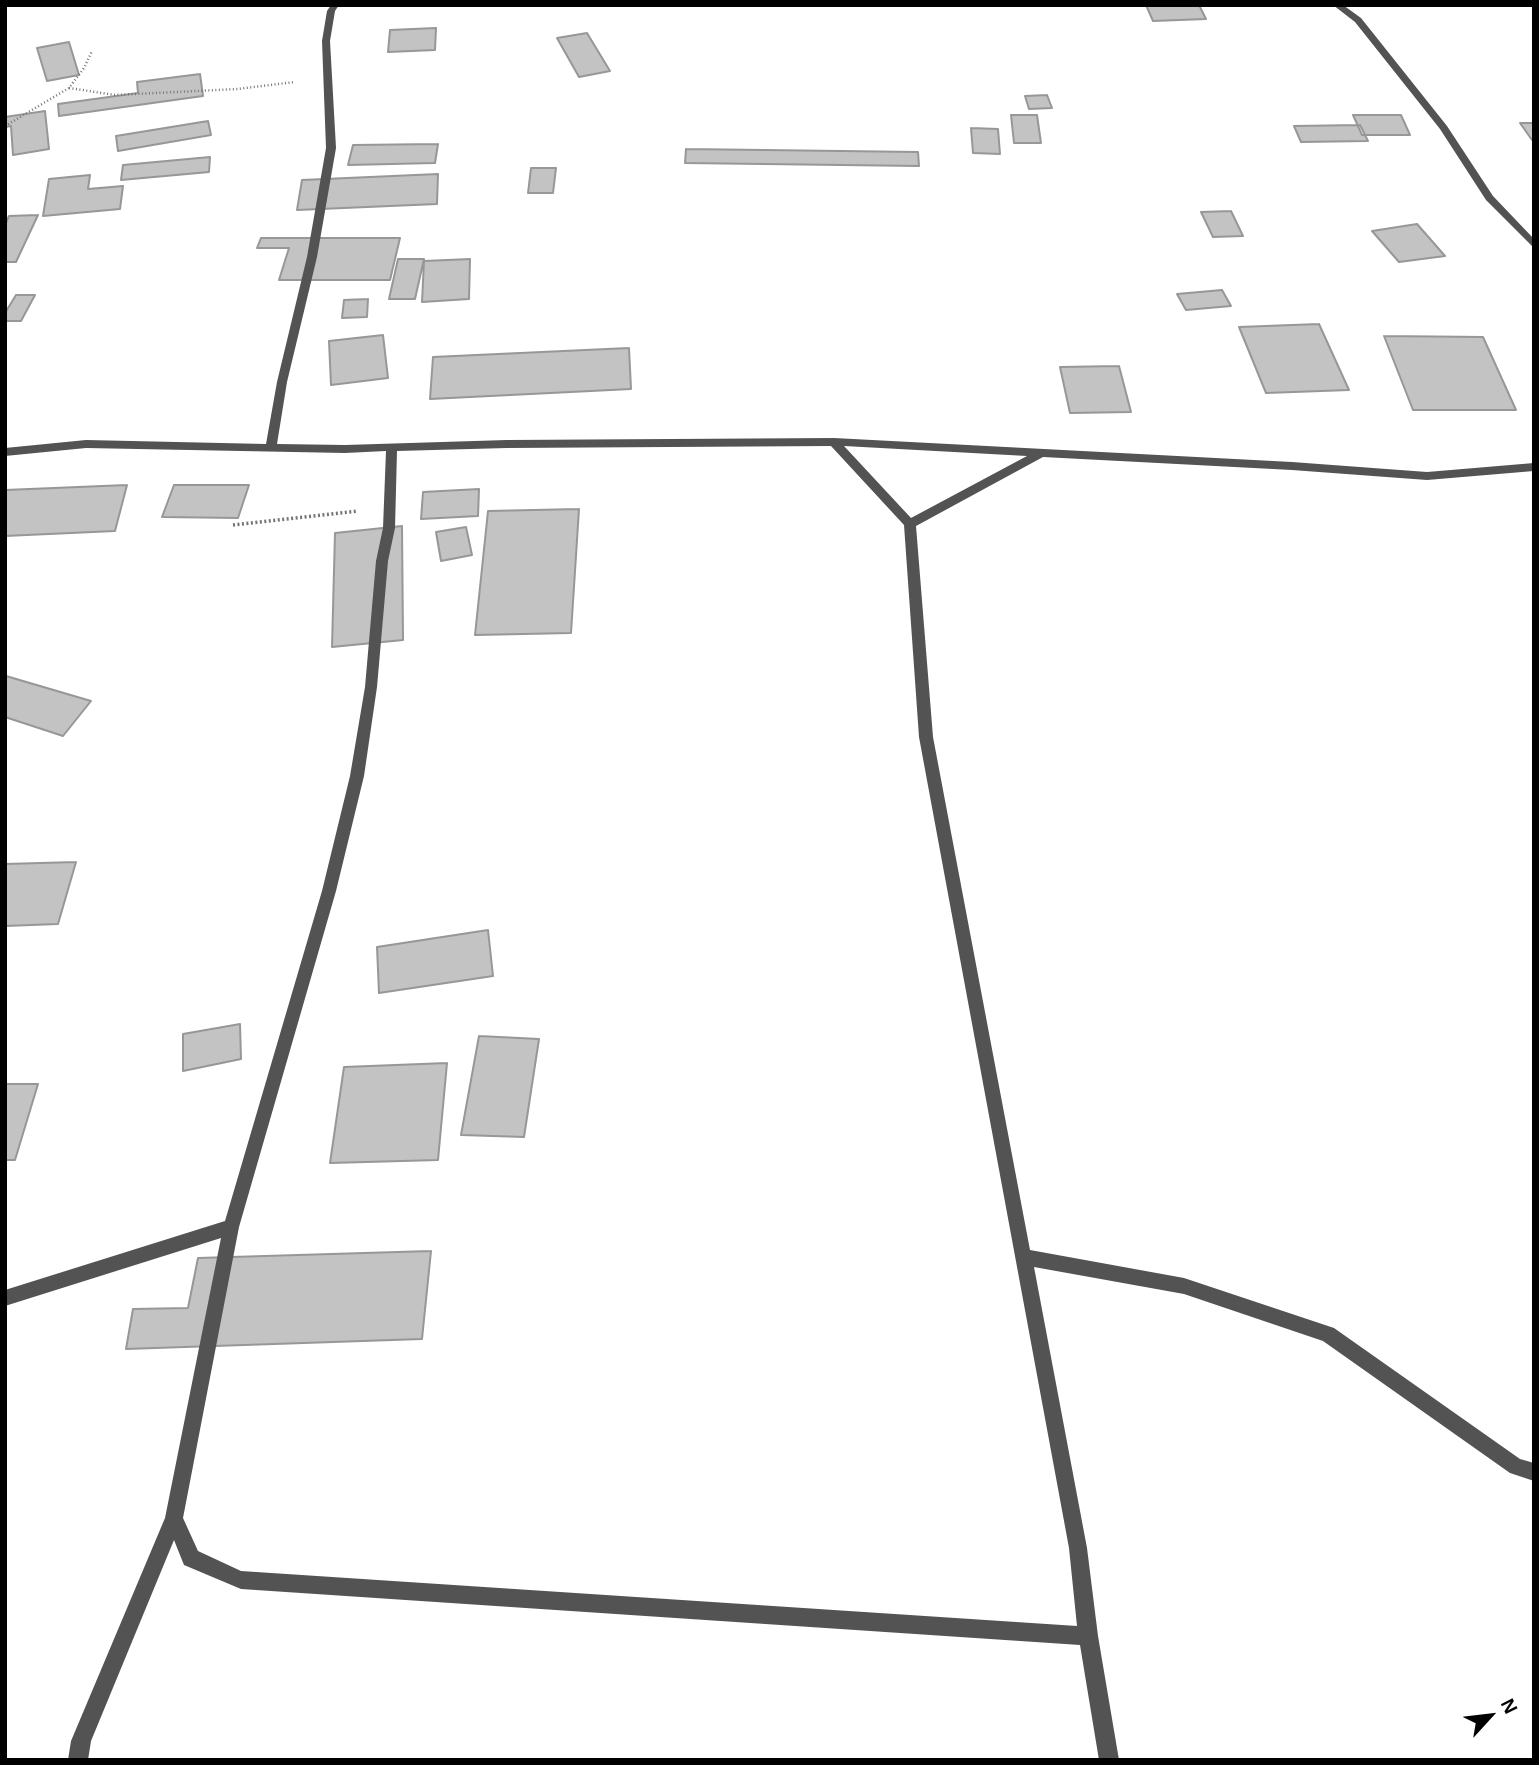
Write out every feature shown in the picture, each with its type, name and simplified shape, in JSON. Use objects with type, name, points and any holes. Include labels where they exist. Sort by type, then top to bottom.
[{"type":"street","points":[[271,448],[282,382],[312,257],[331,148],[326,41],[331,11],[335,5]]},
{"type":"street","points":[[1337,5],[1358,20],[1444,128],[1489,198],[1534,245]]},
{"type":"street","points":[[5,452],[86,444],[392,449],[507,444],[834,442],[1292,466],[1427,476],[1534,467]]},
{"type":"street","points":[[834,442],[911,524],[912,569],[926,737],[1079,1548],[1088,1636],[1110,1760]]},
{"type":"street","points":[[78,1760],[81,1741],[174,1518],[231,1227],[299,997],[357,776],[371,687],[382,561],[391,507],[392,449]]},
{"type":"street","points":[[911,524],[1041,453]]},
{"type":"street","points":[[5,1298],[231,1227]]},
{"type":"street","points":[[1023,1257],[1184,1286],[1328,1334],[1516,1467],[1534,1472]]},
{"type":"street","points":[[174,1518],[191,1558],[241,1580],[1088,1636]]},
{"type":"path","points":[[5,126],[69,88],[84,68],[92,51]]},
{"type":"path","points":[[69,88],[115,95],[237,89],[286,82],[329,83]]},
{"type":"path","points":[[233,525],[391,507]]},
{"type":"building","points":[[1146,5],[1199,5],[1206,19],[1153,21]]},
{"type":"building","points":[[436,28],[435,50],[388,52],[390,30]]},
{"type":"building","points":[[587,33],[610,71],[579,77],[557,38]]},
{"type":"building","points":[[69,42],[79,75],[47,81],[37,48]]},
{"type":"building","points":[[200,74],[203,96],[59,116],[58,104],[138,93],[137,82]]},
{"type":"building","points":[[1047,95],[1052,108],[1029,109],[1025,96]]},
{"type":"building","points":[[45,111],[49,149],[13,155],[11,126],[5,127],[5,117]]},
{"type":"building","points":[[1011,115],[1037,115],[1041,143],[1014,143]]},
{"type":"building","points":[[1353,115],[1401,115],[1410,135],[1362,135]]},
{"type":"building","points":[[208,121],[211,135],[118,151],[116,136]]},
{"type":"building","points":[[1520,123],[1534,123],[1534,140],[1532,140]]},
{"type":"building","points":[[1360,125],[1368,141],[1301,142],[1294,126]]},
{"type":"building","points":[[971,128],[998,129],[1000,154],[973,153]]},
{"type":"building","points":[[438,144],[435,163],[348,165],[353,145]]},
{"type":"building","points":[[686,149],[918,152],[919,166],[685,163]]},
{"type":"building","points":[[210,157],[209,172],[121,180],[123,165]]},
{"type":"building","points":[[531,168],[556,168],[553,193],[528,193]]},
{"type":"building","points":[[438,174],[437,204],[297,210],[302,180]]},
{"type":"building","points":[[90,175],[88,189],[123,186],[120,209],[43,216],[49,179]]},
{"type":"building","points":[[1231,211],[1243,236],[1213,237],[1201,212]]},
{"type":"building","points":[[38,215],[16,262],[5,262],[5,225],[9,216]]},
{"type":"building","points":[[1417,224],[1445,256],[1399,262],[1372,231]]},
{"type":"building","points":[[261,238],[400,238],[390,280],[279,280],[289,248],[257,248]]},
{"type":"building","points":[[398,259],[424,259],[415,299],[389,299]]},
{"type":"building","points":[[470,259],[469,299],[422,302],[424,261]]},
{"type":"building","points":[[1222,290],[1231,306],[1186,310],[1177,294]]},
{"type":"building","points":[[16,295],[35,295],[21,321],[5,321],[5,313]]},
{"type":"building","points":[[368,299],[367,317],[342,318],[344,300]]},
{"type":"building","points":[[1319,324],[1349,390],[1266,393],[1239,327]]},
{"type":"building","points":[[383,335],[388,378],[331,385],[329,341]]},
{"type":"building","points":[[1384,336],[1483,337],[1516,410],[1413,410]]},
{"type":"building","points":[[629,348],[631,389],[430,399],[433,357]]},
{"type":"building","points":[[1119,366],[1131,412],[1070,413],[1060,367]]},
{"type":"building","points":[[127,485],[115,531],[5,536],[5,490]]},
{"type":"building","points":[[174,485],[249,485],[238,518],[162,517]]},
{"type":"building","points":[[479,489],[478,516],[421,519],[423,492]]},
{"type":"building","points":[[579,509],[571,633],[475,635],[488,511]]},
{"type":"building","points":[[402,526],[403,640],[332,647],[335,533]]},
{"type":"building","points":[[466,527],[472,555],[441,561],[436,532]]},
{"type":"building","points":[[6,676],[91,701],[63,736],[5,717]]},
{"type":"building","points":[[76,862],[58,924],[5,926],[5,864]]},
{"type":"building","points":[[488,930],[493,976],[379,993],[377,947]]},
{"type":"building","points":[[240,1024],[241,1059],[183,1071],[183,1034]]},
{"type":"building","points":[[479,1036],[539,1039],[524,1137],[461,1135]]},
{"type":"building","points":[[447,1063],[438,1160],[330,1163],[344,1067]]},
{"type":"building","points":[[5,1084],[38,1084],[15,1160],[5,1160]]},
{"type":"building","points":[[431,1251],[422,1339],[126,1349],[133,1309],[188,1308],[198,1258]]}]
